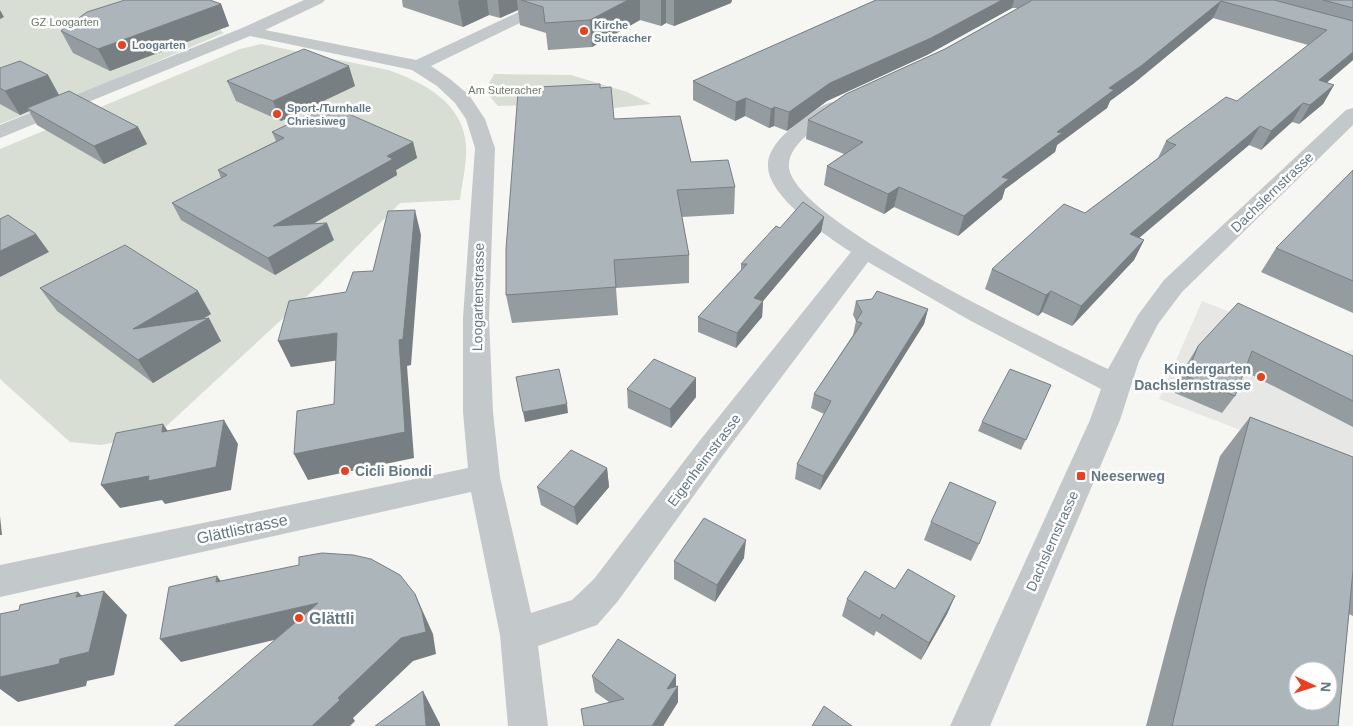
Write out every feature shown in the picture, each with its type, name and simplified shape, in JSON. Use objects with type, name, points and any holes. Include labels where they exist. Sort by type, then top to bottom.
[{"type":"street","points":[[0,132],[248,31],[317,0]]},
{"type":"street","points":[[418,66],[556,0]]},
{"type":"street","name":"Loogartenstrasse","points":[[248,31],[418,66],[466,101],[480,125],[485,148],[476,318],[478,412],[484,477],[518,636],[528,726]]},
{"type":"street","points":[[853,99],[835,107],[793,138],[781,152],[778,166],[784,180],[801,204],[865,250],[991,323],[1117,385]]},
{"type":"street","name":"Dachslernstrasse","points":[[970,726],[1105,420],[1125,361],[1147,321],[1173,286],[1353,114]]},
{"type":"street","name":"Eigenheimstrasse","points":[[518,636],[584,613],[606,590],[712,447],[865,250]]},
{"type":"street","name":"Glättlistrasse","points":[[0,581],[484,477]]},
{"type":"shaded area","name":"Kindergarten Dachslernstrasse","points":[[1202,301],[1334,354],[1353,350],[1353,473],[1159,399]]},
{"type":"green space","name":"GZ Loogarten","points":[[0,0],[177,0],[188,5],[224,33],[113,80],[0,124]]},
{"type":"green space","points":[[261,44],[388,70],[415,81],[439,96],[450,106],[464,131],[466,160],[460,200],[400,203],[320,284],[159,433],[101,445],[70,442],[0,379],[0,149],[240,49]]},
{"type":"green space","name":"Am Suteracher","points":[[494,74],[571,75],[627,92],[651,104],[605,109],[578,103],[498,106],[485,91]]},
{"type":"building","points":[[125,0],[210,0],[221,4],[98,49],[61,31],[87,12]]},
{"type":"building","points":[[521,0],[628,0],[590,20],[545,23],[543,7]]},
{"type":"building","points":[[876,0],[1002,0],[931,38],[830,83],[789,112],[775,107],[771,109],[746,98],[736,102],[693,81]]},
{"type":"building","points":[[1031,0],[1274,0],[1353,21],[1353,52],[1319,80],[1334,85],[1310,105],[1303,103],[1271,131],[1260,126],[1130,234],[1144,240],[1081,306],[1051,291],[1046,295],[992,269],[1064,204],[1085,213],[1176,145],[1166,141],[1226,97],[1237,101],[1327,30],[1221,1],[1141,66],[1109,88],[1114,90],[1057,132],[1062,133],[1002,177],[1009,179],[964,216],[899,187],[888,194],[827,166],[863,142],[808,120],[846,94],[945,49]]},
{"type":"building","points":[[1323,0],[1353,0],[1353,8]]},
{"type":"building","points":[[304,49],[349,66],[273,101],[227,81]]},
{"type":"building","points":[[20,61],[48,75],[5,91],[0,88],[0,68]]},
{"type":"building","points":[[600,84],[600,88],[611,87],[614,119],[680,116],[691,162],[728,160],[735,187],[677,190],[689,255],[614,260],[616,287],[506,295],[506,249],[518,92],[537,91],[537,87]]},
{"type":"building","points":[[69,91],[138,127],[94,146],[27,108]]},
{"type":"building","points":[[328,105],[413,142],[387,156],[393,159],[273,226],[327,223],[268,258],[172,203],[227,175],[218,170],[284,138],[272,132]]},
{"type":"building","points":[[1353,170],[1353,281],[1276,248]]},
{"type":"building","points":[[803,202],[824,217],[754,298],[763,301],[737,333],[698,317],[747,264],[741,264],[776,226],[780,228]]},
{"type":"building","points":[[415,210],[403,339],[399,340],[405,432],[294,454],[297,411],[334,404],[337,333],[278,341],[289,301],[346,292],[353,272],[373,271],[388,211]]},
{"type":"building","points":[[8,215],[36,234],[0,251],[0,219]]},
{"type":"building","points":[[125,245],[198,291],[133,329],[209,318],[138,360],[40,288]]},
{"type":"building","points":[[877,291],[928,309],[823,476],[797,464],[831,401],[814,394],[862,323],[856,321],[862,312],[856,301],[872,299]]},
{"type":"building","points":[[1238,303],[1353,356],[1353,401],[1252,351],[1235,396],[1186,376],[1198,346]]},
{"type":"building","points":[[654,359],[696,378],[670,409],[627,389]]},
{"type":"building","points":[[559,369],[567,404],[523,412],[516,377]]},
{"type":"building","points":[[1010,369],[1051,385],[1026,440],[982,422]]},
{"type":"building","points":[[1250,417],[1353,457],[1353,571],[1338,726],[1172,726],[1206,583]]},
{"type":"building","points":[[224,420],[216,467],[148,481],[149,476],[101,485],[116,433],[163,424],[162,432]]},
{"type":"building","points":[[571,450],[607,468],[574,507],[537,487]]},
{"type":"building","points":[[950,482],[996,502],[979,544],[931,522]]},
{"type":"building","points":[[704,518],[746,540],[717,585],[674,561]]},
{"type":"building","points":[[322,553],[353,555],[371,559],[400,575],[415,594],[422,612],[426,632],[401,638],[338,698],[340,700],[312,726],[174,726],[318,603],[160,639],[169,587],[217,576],[216,582],[299,565],[299,557]]},
{"type":"building","points":[[908,569],[955,596],[929,643],[882,614],[880,619],[847,599],[865,571],[895,589]]},
{"type":"building","points":[[104,591],[89,652],[60,659],[59,664],[0,677],[0,614],[19,610],[20,605],[78,592],[76,597]]},
{"type":"building","points":[[618,639],[676,675],[667,689],[678,686],[652,726],[584,726],[581,709],[624,699],[592,676]]},
{"type":"building","points":[[423,691],[426,726],[375,726]]},
{"type":"building","points":[[824,706],[852,726],[812,726]]},
{"type":"place","name":"Kirche Suteracher","points":[[584,31]]},
{"type":"place","name":"Loogarten","points":[[122,45]]},
{"type":"place","name":"Sport-/Turnhalle Chriesiweg","points":[[277,114]]},
{"type":"place","name":"Kindergarten Dachslernstrasse","points":[[1261,377]]},
{"type":"place","name":"Cicli Biondi","points":[[345,471]]},
{"type":"place","name":"Neeserweg","points":[[1081,476]]},
{"type":"place","name":"Glättli","points":[[299,618]]}]
